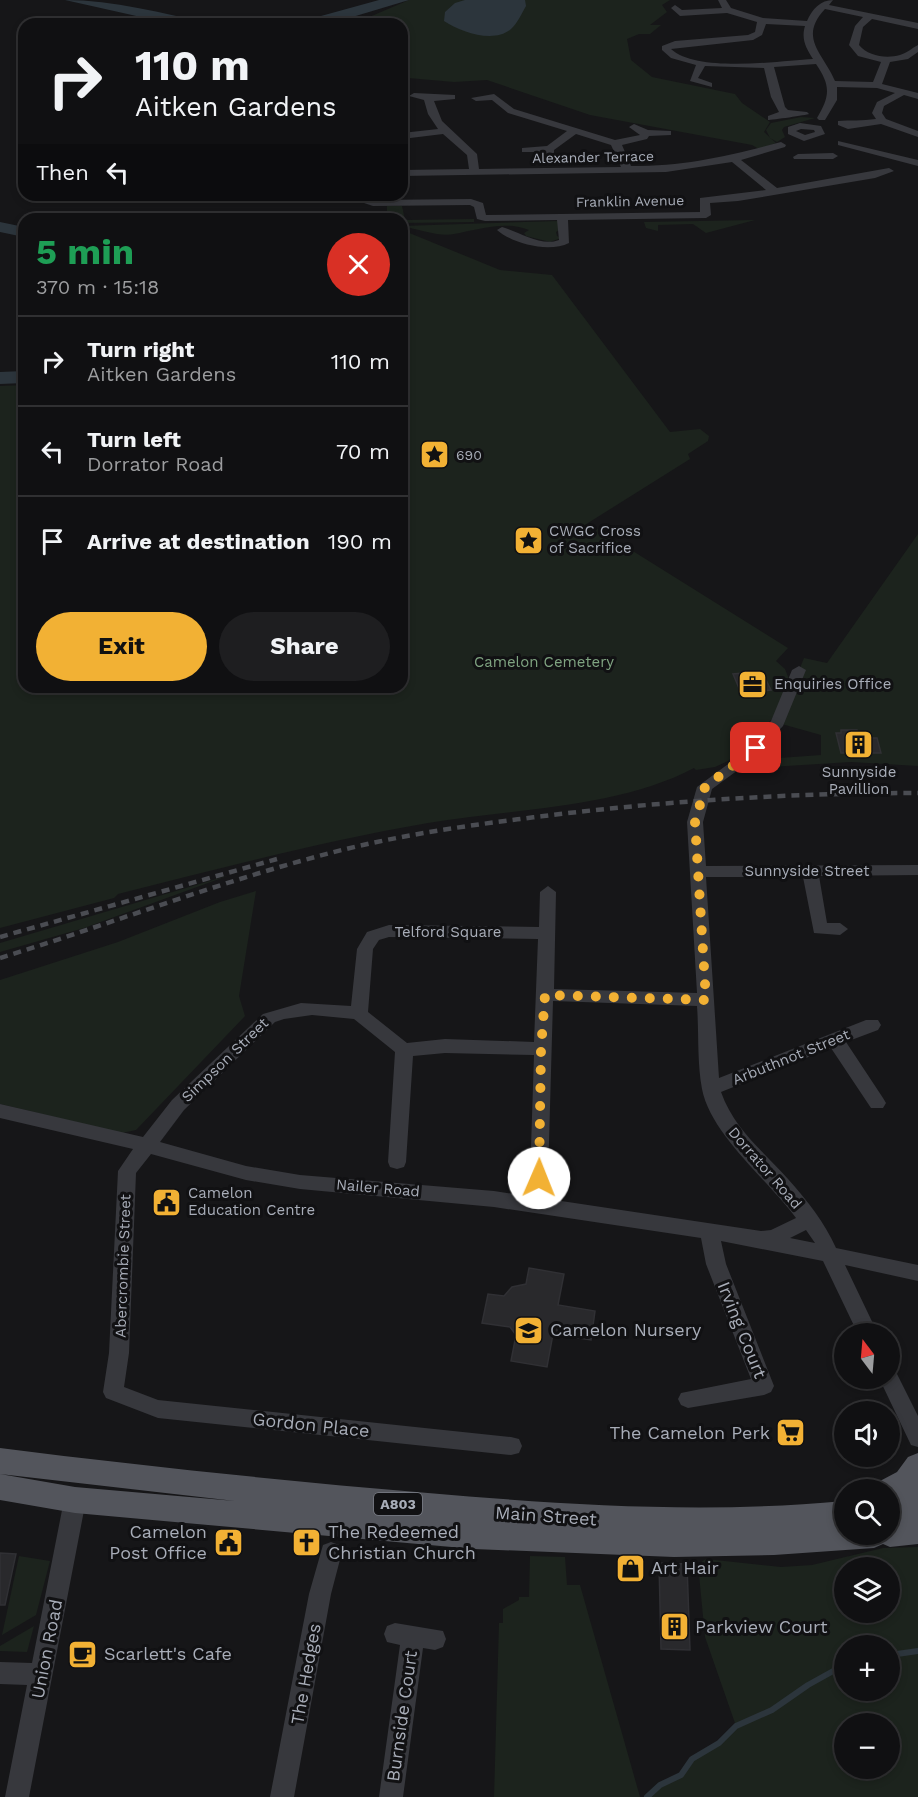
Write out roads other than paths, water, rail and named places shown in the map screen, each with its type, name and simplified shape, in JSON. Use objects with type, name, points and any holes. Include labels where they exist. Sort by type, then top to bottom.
[{"type":"main road","name":"Main Street","points":[[0,1461],[389,1503],[583,1519],[691,1524],[783,1521],[834,1515]]},
{"type":"main road","name":"Main Street","points":[[34,1466],[69,1479],[75,1500]]},
{"type":"main road","points":[[900,1484],[908,1480],[918,1466]]},
{"type":"main road","name":"Main Street","points":[[0,1487],[75,1500],[584,1542],[765,1543],[834,1537]]},
{"type":"main road","points":[[900,1506],[918,1503]]},
{"type":"main road","points":[[783,1521],[834,1506]]},
{"type":"main road","points":[[900,1532],[918,1530]]},
{"type":"street","points":[[723,0],[728,10]]},
{"type":"street","points":[[816,131],[829,110],[833,97],[833,84],[806,40],[808,24],[814,12],[826,3],[918,26]]},
{"type":"street","points":[[676,13],[728,10],[762,21],[808,24]]},
{"type":"street","points":[[871,15],[859,26],[854,45],[861,54],[886,60],[905,57],[918,48]]},
{"type":"street","points":[[655,41],[667,45],[750,38],[759,33],[762,21]]},
{"type":"street","points":[[667,45],[665,48],[670,55],[702,63],[819,62]]},
{"type":"street","points":[[878,85],[886,60]]},
{"type":"street","points":[[693,79],[702,63]]},
{"type":"street","points":[[768,64],[776,86],[774,94],[777,103],[785,113]]},
{"type":"street","points":[[679,81],[693,79],[709,85]]},
{"type":"street","points":[[833,84],[878,85],[918,96]]},
{"type":"street","points":[[882,121],[878,112],[880,104],[903,92]]},
{"type":"street","points":[[476,98],[499,95],[511,111],[615,143],[644,137],[646,133]]},
{"type":"street","points":[[414,96],[452,97]]},
{"type":"street","points":[[429,98],[429,107],[446,131],[472,154],[474,172]]},
{"type":"street","points":[[771,118],[785,113],[804,114]]},
{"type":"street","points":[[846,126],[882,121],[918,134]]},
{"type":"street","points":[[792,134],[791,129],[805,125],[842,143],[918,163]]},
{"type":"street","points":[[634,128],[646,133],[668,134]]},
{"type":"street","points":[[408,135],[446,131]]},
{"type":"street","points":[[526,150],[549,149],[574,131]]},
{"type":"street","points":[[781,145],[792,134],[816,131]]},
{"type":"street","name":"Alexander Terrace","points":[[408,173],[686,167],[734,159],[781,145],[816,131]]},
{"type":"street","points":[[615,143],[620,149],[627,170]]},
{"type":"street","points":[[549,149],[549,163]]},
{"type":"street","points":[[798,157],[833,156]]},
{"type":"street","points":[[818,157],[842,181]]},
{"type":"street","points":[[734,159],[775,192]]},
{"type":"street","name":"Franklin Avenue","points":[[368,201],[373,203],[471,202],[479,205],[480,217],[485,218],[706,215],[704,200],[738,198],[889,171]]},
{"type":"street","points":[[511,231],[546,244],[563,243],[562,218]]},
{"type":"street","name":"Dorrator Road","points":[[799,670],[778,723],[744,759],[705,787],[695,822],[711,1089],[720,1115],[732,1132],[783,1186],[809,1220],[832,1256],[863,1323]]},
{"type":"street","name":"Sunnyside Street","points":[[697,872],[918,870]]},
{"type":"street","points":[[810,871],[820,929],[840,929]]},
{"type":"street","points":[[539,1178],[541,1049],[548,892]]},
{"type":"street","name":"Telford Square","points":[[359,1014],[365,949],[373,936],[389,930],[547,933]]},
{"type":"street","points":[[545,995],[706,1000]]},
{"type":"street","name":"Simpson Street","points":[[145,1145],[186,1097],[269,1018],[282,1010],[340,1011],[359,1014]]},
{"type":"street","points":[[359,1014],[404,1050],[445,1046],[541,1049]]},
{"type":"street","name":"Arbuthnot Street","points":[[711,1089],[872,1025]]},
{"type":"street","points":[[835,1040],[877,1103]]},
{"type":"street","points":[[397,1162],[404,1050]]},
{"type":"street","name":"Nailer Road","points":[[0,1111],[145,1145],[246,1173],[300,1182],[494,1199],[761,1239],[918,1273]]},
{"type":"street","name":"Abercrombie Street","points":[[113,1392],[119,1353],[127,1171],[145,1145]]},
{"type":"street","name":"Nailer Road","points":[[761,1239],[774,1237],[809,1220]]},
{"type":"street","name":"Irving Court","points":[[687,1399],[764,1386],[716,1264],[710,1233]]},
{"type":"street","points":[[895,1389],[912,1421],[918,1438]]},
{"type":"street","name":"Gordon Place","points":[[113,1392],[158,1409],[512,1446]]},
{"type":"street","name":"Union Road","points":[[17,1797],[75,1500]]},
{"type":"street","name":"The Hedges","points":[[282,1797],[320,1594],[331,1552]]},
{"type":"street","name":"Burnside Court","points":[[391,1797],[414,1636]]},
{"type":"street","points":[[0,1673],[42,1674]]},
{"type":"waterway","points":[[0,227],[18,231]]},
{"type":"waterway","points":[[0,378],[18,377]]},
{"type":"waterway","points":[[900,1654],[918,1651]]},
{"type":"waterway","points":[[647,1797],[660,1785],[681,1775],[692,1759],[719,1743],[736,1726],[772,1710],[834,1671]]},
{"type":"railway","points":[[0,958],[256,874],[342,850],[423,833],[533,817],[649,805],[783,796],[918,793]]},
{"type":"railway","points":[[0,937],[277,859]]},
{"type":"place","name":"690","points":[[435,455]]},
{"type":"place","name":"CWGC Cross of Sacrifice","points":[[528,540]]},
{"type":"place","name":"Enquiries Office","points":[[753,684]]},
{"type":"place","name":"Sunnyside Pavillion","points":[[859,745]]},
{"type":"place","name":"Camelon Education Centre","points":[[167,1202]]},
{"type":"place","name":"Camelon Nursery","points":[[529,1330]]},
{"type":"place","name":"The Camelon Perk","points":[[791,1433]]},
{"type":"place","name":"Camelon Post Office","points":[[228,1542]]},
{"type":"place","name":"The Redeemed Christian Church","points":[[307,1542]]},
{"type":"place","name":"Art Hair","points":[[630,1568]]},
{"type":"place","name":"Parkview Court","points":[[674,1627]]},
{"type":"place","name":"Scarlett's Cafe","points":[[83,1654]]},
{"type":"park label","name":"Camelon Cemetery","points":[[544,662]]}]
